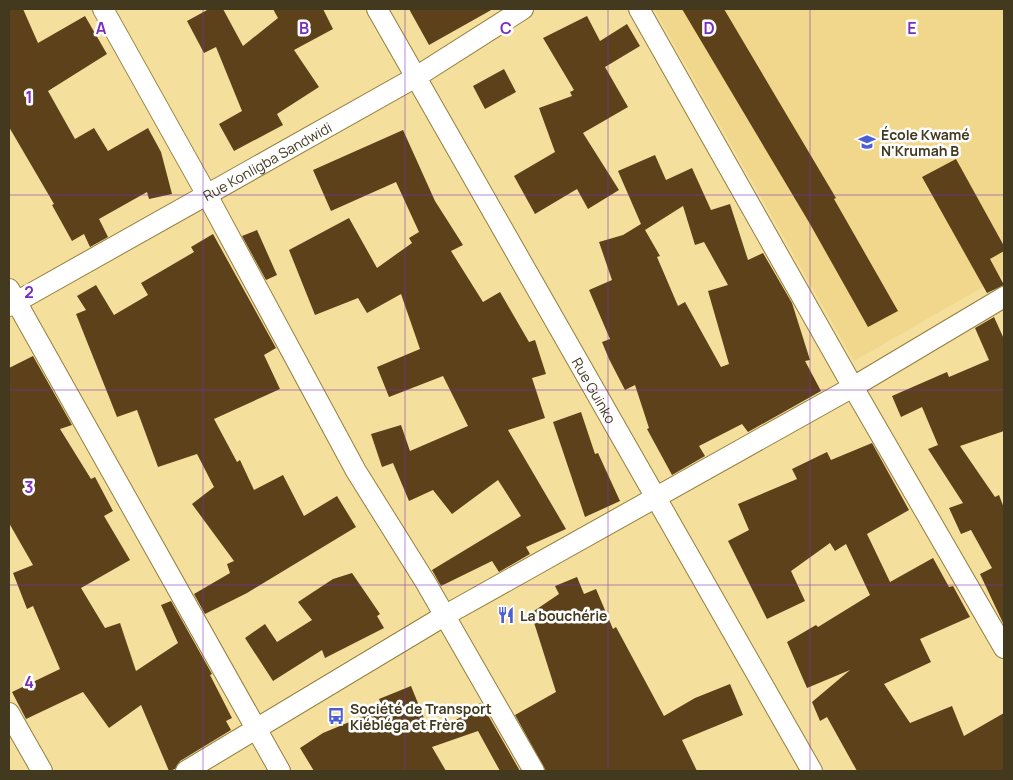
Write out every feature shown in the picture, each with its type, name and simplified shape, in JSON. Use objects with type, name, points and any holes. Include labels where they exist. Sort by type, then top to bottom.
[{"type":"street","points":[[103,9],[207,195],[356,471],[444,616],[534,771]]},
{"type":"street","name":"Rue Guinko","points":[[377,9],[812,771]]},
{"type":"street","name":"Rue Konligba Sandwidi","points":[[11,299],[207,195],[416,77],[523,9]]},
{"type":"street","points":[[639,9],[853,387],[1004,648]]},
{"type":"street","points":[[186,771],[444,616],[655,496],[853,387],[1004,297]]},
{"type":"street","points":[[11,299],[280,771]]},
{"type":"street","points":[[9,713],[42,771]]},
{"type":"shaded area","name":"École Kwamé N'Krumah B","points":[[654,9],[1004,9],[1004,275],[854,361]]},
{"type":"building","points":[[9,9],[23,9],[38,43],[85,16],[107,54],[48,91],[75,139],[94,128],[108,151],[148,128],[161,152],[172,194],[149,199],[147,192],[99,219],[108,237],[90,247],[84,234],[72,241],[52,205],[54,204],[9,127]]},
{"type":"building","points":[[209,9],[223,9],[243,46],[278,18],[273,9],[323,9],[333,29],[294,50],[319,87],[277,114],[283,125],[234,151],[219,124],[242,111],[216,47],[204,53],[187,21]]},
{"type":"building","points":[[409,9],[493,9],[429,45]]},
{"type":"building","points":[[682,9],[724,9],[836,198],[834,199],[898,311],[868,327],[810,224]]},
{"type":"building","points":[[587,16],[600,41],[627,24],[640,46],[605,67],[628,107],[583,133],[619,190],[588,209],[577,189],[535,214],[514,176],[555,152],[539,108],[572,96],[570,92],[574,90],[543,38]]},
{"type":"building","points":[[504,69],[516,92],[485,109],[473,86]]},
{"type":"building","points":[[403,130],[435,201],[463,245],[451,251],[483,302],[500,292],[529,342],[535,340],[546,374],[532,378],[545,418],[508,430],[566,529],[526,547],[530,554],[499,572],[492,561],[441,586],[432,570],[521,516],[498,480],[452,514],[433,490],[409,501],[393,463],[382,467],[371,434],[401,425],[410,451],[468,426],[443,376],[389,397],[377,367],[420,349],[401,294],[367,313],[358,298],[315,315],[289,250],[349,218],[377,268],[412,243],[409,238],[419,232],[396,182],[331,211],[313,170]]},
{"type":"building","points":[[655,155],[666,180],[692,168],[711,210],[730,204],[748,260],[763,253],[792,303],[810,360],[805,361],[821,391],[748,432],[742,424],[699,446],[705,456],[672,475],[647,429],[649,428],[635,385],[625,390],[609,359],[602,342],[610,339],[589,290],[612,280],[599,242],[623,235],[641,224],[618,171]],"holes":[[[683,206],[695,245],[704,242],[728,285],[708,291],[729,364],[721,367],[685,302],[678,306],[657,257],[660,256],[645,230]]]},
{"type":"building","points":[[956,159],[1004,246],[1004,251],[990,259],[1004,285],[987,293],[922,177]]},
{"type":"building","points":[[257,230],[277,275],[266,280],[242,236]]},
{"type":"building","points":[[213,234],[276,348],[264,355],[280,389],[214,419],[237,462],[240,460],[254,490],[283,475],[304,516],[337,496],[356,527],[247,593],[205,614],[194,594],[230,573],[227,564],[234,561],[192,504],[214,487],[197,454],[158,467],[137,410],[117,417],[76,314],[86,310],[77,296],[96,285],[114,315],[148,295],[141,283],[194,252],[191,247]]},
{"type":"building","points":[[994,317],[1004,339],[1004,431],[960,446],[995,497],[999,495],[1004,508],[1004,625],[980,574],[992,568],[971,530],[961,534],[949,508],[963,503],[928,449],[938,445],[922,407],[901,417],[892,396],[947,372],[949,377],[989,360],[975,328]]},
{"type":"building","points":[[33,356],[72,425],[60,429],[91,479],[95,477],[113,511],[104,516],[130,560],[81,588],[105,628],[120,623],[136,671],[178,643],[161,605],[171,601],[212,674],[210,675],[232,718],[226,721],[231,730],[180,761],[175,769],[169,771],[141,705],[109,728],[83,692],[26,719],[12,692],[60,669],[33,606],[27,609],[13,573],[33,565],[9,523],[9,368]]},
{"type":"building","points":[[581,412],[595,454],[598,453],[620,501],[585,517],[553,422]]},
{"type":"building","points":[[872,443],[909,510],[867,534],[890,582],[933,558],[949,587],[953,586],[970,617],[920,639],[931,662],[884,684],[910,723],[952,706],[964,736],[1004,713],[1004,771],[857,771],[827,717],[820,721],[812,702],[850,670],[807,688],[787,642],[816,625],[818,627],[870,595],[846,544],[835,551],[830,543],[791,571],[805,601],[767,619],[728,541],[749,530],[738,504],[797,479],[792,469],[827,452],[831,460]]},
{"type":"building","points":[[352,573],[380,614],[377,616],[384,628],[325,658],[322,650],[273,681],[245,638],[265,624],[277,642],[312,620],[298,602],[333,579]]},
{"type":"building","points":[[577,577],[584,594],[596,589],[613,629],[616,627],[664,716],[695,698],[730,684],[743,715],[682,740],[697,771],[546,771],[515,715],[556,692],[531,613],[559,594],[555,586]]},
{"type":"building","points":[[411,686],[430,733],[469,713],[467,709],[481,703],[520,771],[500,771],[478,731],[432,747],[446,771],[314,771],[300,748],[323,733],[383,708],[379,699]]},
{"type":"place","name":"École Kwamé N'Krumah B","points":[[867,142]]},
{"type":"place","name":"La bouchérie","points":[[506,615]]},
{"type":"place","name":"Société de Transport Kiébléga et Frère","points":[[336,716]]}]
